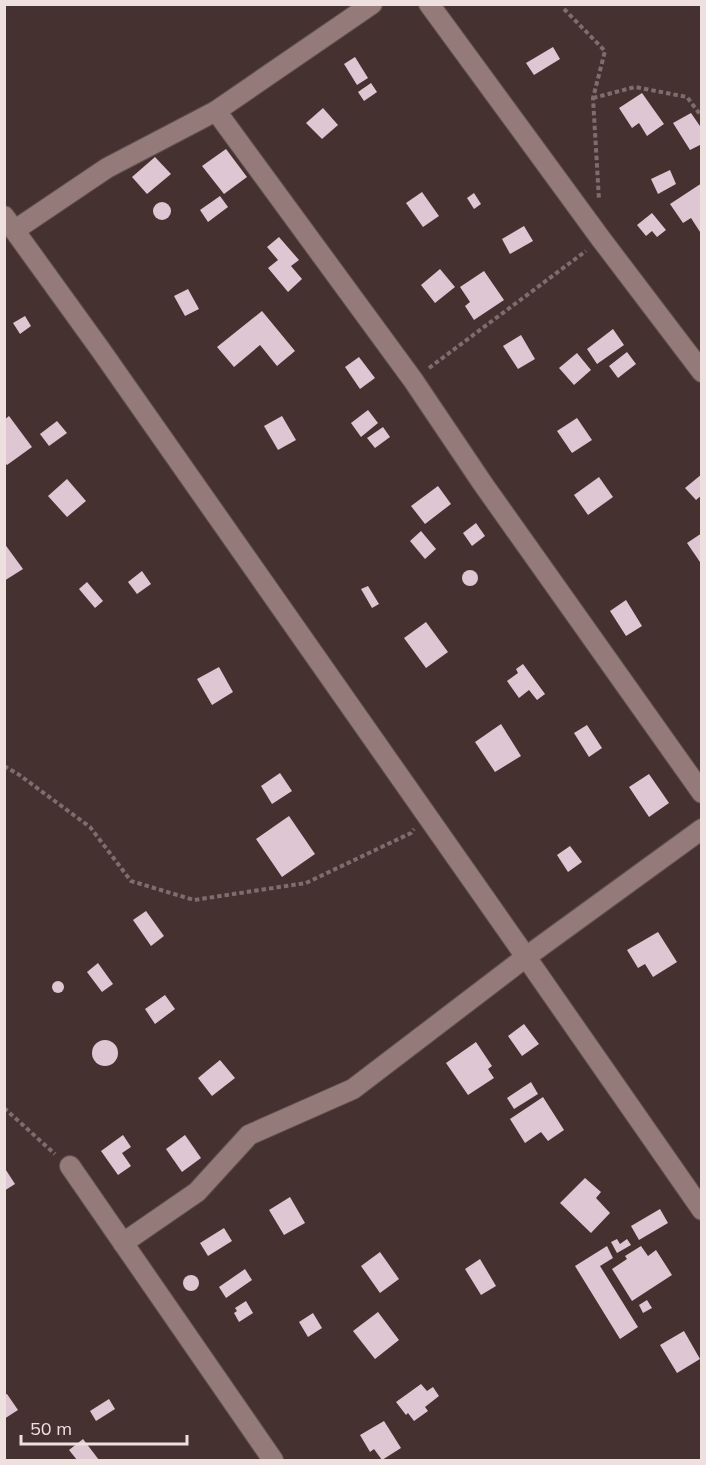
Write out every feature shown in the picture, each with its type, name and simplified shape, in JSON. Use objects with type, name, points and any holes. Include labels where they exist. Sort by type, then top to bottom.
[{"type":"street","points":[[372,4],[216,111],[107,168],[10,223],[702,1210]]},
{"type":"street","points":[[429,4],[702,372]]},
{"type":"street","points":[[216,111],[413,380],[483,484],[702,793]]},
{"type":"street","points":[[123,1243],[196,1192],[249,1135],[353,1089],[526,957],[702,829]]},
{"type":"street","points":[[70,1166],[273,1461]]},
{"type":"path","points":[[564,9],[605,51],[593,98],[599,204]]},
{"type":"path","points":[[593,98],[635,87],[687,97],[702,117]]},
{"type":"path","points":[[413,380],[602,239]]},
{"type":"path","points":[[4,766],[90,827],[131,881],[194,900],[306,883],[411,833],[424,812]]},
{"type":"path","points":[[4,1108],[70,1166]]},
{"type":"building","points":[[553,47],[560,59],[534,75],[526,63]]},
{"type":"building","points":[[355,57],[368,78],[357,85],[344,64]]},
{"type":"building","points":[[371,83],[377,92],[364,101],[358,92]]},
{"type":"building","points":[[642,93],[664,124],[647,136],[639,123],[632,128],[619,108]]},
{"type":"building","points":[[323,108],[338,125],[322,139],[306,123]]},
{"type":"building","points":[[691,113],[702,129],[702,144],[690,150],[673,123]]},
{"type":"building","points":[[226,149],[247,177],[224,194],[202,166]]},
{"type":"building","points":[[155,157],[171,174],[147,194],[132,177]]},
{"type":"building","points":[[670,170],[676,184],[658,194],[651,179]]},
{"type":"building","points":[[702,183],[702,235],[691,218],[683,223],[670,204]]},
{"type":"building","points":[[422,192],[439,216],[423,227],[406,203]]},
{"type":"building","points":[[474,193],[481,204],[474,209],[467,198]]},
{"type":"building","points":[[220,196],[228,207],[208,222],[200,210]]},
{"type":"building","points":[[162,202],[168,205],[171,211],[168,217],[162,220],[156,217],[153,211],[156,205]]},
{"type":"building","points":[[652,213],[666,230],[657,237],[652,231],[646,236],[637,225]]},
{"type":"building","points":[[524,226],[533,241],[510,254],[502,239]]},
{"type":"building","points":[[279,237],[299,260],[291,266],[302,279],[288,292],[268,268],[278,260],[267,247]]},
{"type":"building","points":[[440,269],[455,287],[435,303],[421,285]]},
{"type":"building","points":[[484,271],[504,300],[474,320],[465,306],[470,302],[460,287]]},
{"type":"building","points":[[188,289],[199,309],[185,316],[174,296]]},
{"type":"building","points":[[262,311],[295,351],[277,366],[260,345],[234,367],[217,347]]},
{"type":"building","points":[[25,316],[31,326],[20,334],[13,323]]},
{"type":"building","points":[[613,329],[624,345],[597,364],[587,349]]},
{"type":"building","points":[[521,335],[535,359],[518,369],[503,346]]},
{"type":"building","points":[[627,352],[636,364],[618,378],[609,366]]},
{"type":"building","points":[[577,353],[591,370],[574,385],[559,368]]},
{"type":"building","points":[[359,357],[375,378],[360,389],[345,367]]},
{"type":"building","points":[[368,410],[378,423],[361,437],[351,423]]},
{"type":"building","points":[[9,416],[32,447],[7,465],[4,462],[4,420]]},
{"type":"building","points":[[282,416],[296,440],[278,450],[264,426]]},
{"type":"building","points":[[577,418],[592,440],[572,453],[557,431]]},
{"type":"building","points":[[57,421],[67,433],[49,446],[40,434]]},
{"type":"building","points":[[383,427],[390,437],[375,448],[367,438]]},
{"type":"building","points":[[702,474],[702,495],[696,500],[685,488]]},
{"type":"building","points":[[599,477],[613,497],[588,515],[574,495]]},
{"type":"building","points":[[67,479],[86,501],[67,517],[48,496]]},
{"type":"building","points":[[438,486],[451,504],[425,524],[411,506]]},
{"type":"building","points":[[476,523],[485,536],[472,546],[463,533]]},
{"type":"building","points":[[421,531],[436,549],[425,559],[410,541]]},
{"type":"building","points":[[702,533],[702,565],[687,543]]},
{"type":"building","points":[[4,543],[23,569],[4,581]]},
{"type":"building","points":[[470,570],[478,578],[470,586],[462,578]]},
{"type":"building","points":[[142,571],[151,584],[137,594],[128,582]]},
{"type":"building","points":[[87,582],[103,601],[95,608],[79,589]]},
{"type":"building","points":[[368,586],[379,604],[372,608],[361,589]]},
{"type":"building","points":[[626,600],[642,626],[626,636],[610,611]]},
{"type":"building","points":[[426,622],[448,652],[426,668],[404,638]]},
{"type":"building","points":[[523,664],[545,694],[537,700],[529,690],[519,698],[507,681],[518,673],[516,669]]},
{"type":"building","points":[[219,667],[233,692],[212,705],[197,679]]},
{"type":"building","points":[[501,724],[521,756],[495,772],[475,742]]},
{"type":"building","points":[[587,725],[602,748],[589,757],[574,733]]},
{"type":"building","points":[[280,773],[292,791],[272,804],[261,786]]},
{"type":"building","points":[[649,774],[669,803],[649,817],[629,787]]},
{"type":"building","points":[[289,816],[315,854],[282,877],[256,839]]},
{"type":"building","points":[[570,846],[582,862],[568,872],[557,855]]},
{"type":"building","points":[[146,911],[164,936],[151,946],[133,920]]},
{"type":"building","points":[[658,932],[677,962],[653,977],[645,964],[638,968],[627,950]]},
{"type":"building","points":[[98,963],[113,984],[102,992],[87,972]]},
{"type":"building","points":[[60,981],[64,987],[60,993],[56,993],[52,985]]},
{"type":"building","points":[[165,995],[175,1009],[155,1024],[145,1009]]},
{"type":"building","points":[[524,1024],[539,1044],[522,1056],[508,1036]]},
{"type":"building","points":[[105,1040],[114,1044],[118,1053],[114,1062],[105,1066],[96,1062],[92,1053],[96,1044]]},
{"type":"building","points":[[476,1042],[492,1066],[488,1069],[494,1078],[468,1095],[446,1063]]},
{"type":"building","points":[[220,1060],[235,1078],[212,1096],[198,1078]]},
{"type":"building","points":[[531,1082],[538,1094],[514,1109],[507,1098]]},
{"type":"building","points":[[543,1097],[564,1130],[548,1141],[541,1132],[525,1143],[510,1119]]},
{"type":"building","points":[[123,1135],[131,1147],[122,1153],[131,1166],[118,1175],[101,1151]]},
{"type":"building","points":[[185,1135],[201,1158],[182,1172],[166,1149]]},
{"type":"building","points":[[4,1167],[15,1184],[4,1191]]},
{"type":"building","points":[[585,1178],[601,1192],[596,1198],[610,1213],[591,1233],[560,1203]]},
{"type":"building","points":[[290,1197],[305,1223],[284,1235],[269,1210]]},
{"type":"building","points":[[660,1209],[668,1223],[639,1240],[631,1226]]},
{"type":"building","points":[[224,1228],[232,1241],[208,1256],[200,1243]]},
{"type":"building","points":[[617,1239],[620,1244],[627,1239],[631,1245],[617,1253],[611,1242]]},
{"type":"building","points":[[607,1246],[613,1258],[600,1266],[638,1327],[620,1339],[575,1266]]},
{"type":"building","points":[[641,1246],[648,1256],[656,1250],[672,1275],[632,1301],[612,1269],[627,1259],[625,1256]]},
{"type":"building","points":[[380,1252],[399,1279],[380,1293],[361,1266]]},
{"type":"building","points":[[480,1259],[496,1286],[481,1295],[465,1269]]},
{"type":"building","points":[[245,1269],[252,1280],[226,1298],[219,1287]]},
{"type":"building","points":[[188,1275],[194,1275],[199,1283],[197,1289],[188,1291],[183,1286],[183,1280]]},
{"type":"building","points":[[647,1300],[652,1308],[643,1313],[639,1305]]},
{"type":"building","points":[[246,1301],[253,1313],[239,1322],[234,1313],[237,1311],[235,1308]]},
{"type":"building","points":[[378,1312],[399,1340],[375,1359],[353,1331]]},
{"type":"building","points":[[313,1313],[322,1328],[308,1337],[299,1322]]},
{"type":"building","points":[[684,1331],[700,1359],[677,1373],[660,1345]]},
{"type":"building","points":[[421,1384],[427,1391],[433,1387],[439,1396],[425,1407],[428,1411],[414,1421],[396,1402]]},
{"type":"building","points":[[7,1394],[18,1410],[4,1419],[4,1395]]},
{"type":"building","points":[[109,1399],[115,1409],[96,1421],[90,1411]]},
{"type":"building","points":[[384,1421],[401,1448],[382,1460],[374,1449],[370,1452],[360,1435]]},
{"type":"building","points":[[83,1439],[99,1460],[77,1460],[69,1450]]}]
